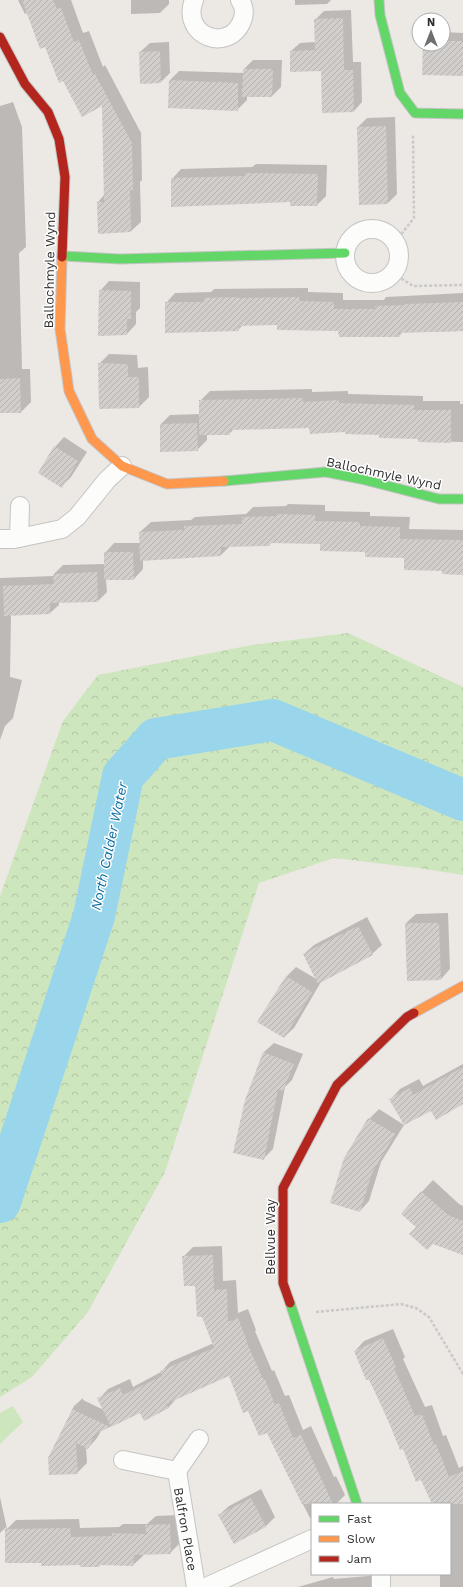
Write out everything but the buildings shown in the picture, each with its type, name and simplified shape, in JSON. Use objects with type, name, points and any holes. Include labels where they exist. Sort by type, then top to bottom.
[{"type":"street","points":[[194,0],[191,10],[195,27],[201,34],[219,39],[227,37],[240,26],[244,10],[240,0]]},
{"type":"street","points":[[378,0],[380,15],[400,93],[415,113],[463,114]]},
{"type":"street","name":"Ballochmyle Wynd","points":[[0,37],[25,84],[48,112],[59,139],[65,177],[60,329],[69,391],[92,439],[122,466],[167,484],[212,482],[326,472],[361,479],[439,499],[463,499]]},
{"type":"street","points":[[366,230],[383,231],[395,242],[399,258],[393,273],[386,279],[370,283],[361,281],[354,276],[349,270],[345,253],[347,245],[358,232],[366,230]]},
{"type":"street","points":[[63,256],[120,259],[345,253]]},
{"type":"street","points":[[0,539],[19,538],[62,529],[77,517],[107,480],[122,466]]},
{"type":"street","points":[[19,538],[20,506]]},
{"type":"street","name":"Bellvue Way","points":[[357,1503],[283,1282],[283,1188],[338,1085],[407,1018],[463,986]]},
{"type":"street","name":"Balfron Place","points":[[196,1587],[177,1471],[199,1440]]},
{"type":"street","name":"Balfron Place","points":[[123,1460],[177,1471]]},
{"type":"street","points":[[206,1587],[311,1539]]},
{"type":"street","points":[[380,1575],[381,1587]]},
{"type":"path","points":[[395,242],[414,218],[412,143],[415,113]]},
{"type":"path","points":[[393,273],[413,286],[463,285]]},
{"type":"path","points":[[294,1314],[401,1304],[416,1308],[429,1317],[463,1374]]},
{"type":"green space","points":[[348,633],[463,687],[463,875],[334,858],[259,883],[165,1172],[88,1312],[32,1377],[0,1397],[0,896],[63,721],[98,675],[252,645]]},
{"type":"green space","points":[[13,1406],[23,1422],[0,1444],[0,1413]]},
{"type":"waterway","name":"North Calder Water","points":[[0,1202],[94,916],[123,776],[156,739],[273,720],[463,800]]},
{"type":"traffic: fast","points":[[379,0],[380,15],[400,93],[415,113],[463,114]]},
{"type":"traffic: fast","points":[[63,256],[120,259],[345,253]]},
{"type":"traffic: fast","points":[[224,481],[326,472],[361,479],[439,499],[463,499]]},
{"type":"traffic: fast","points":[[290,1303],[357,1503]]},
{"type":"traffic: slow","points":[[62,257],[60,329],[69,391],[92,439],[122,466],[167,484],[224,481]]},
{"type":"traffic: slow","points":[[414,1013],[463,986]]},
{"type":"traffic: jam","points":[[0,37],[25,84],[48,112],[59,139],[65,177],[62,257]]},
{"type":"traffic: jam","points":[[290,1303],[283,1283],[283,1188],[337,1085],[407,1017],[414,1013]]}]
